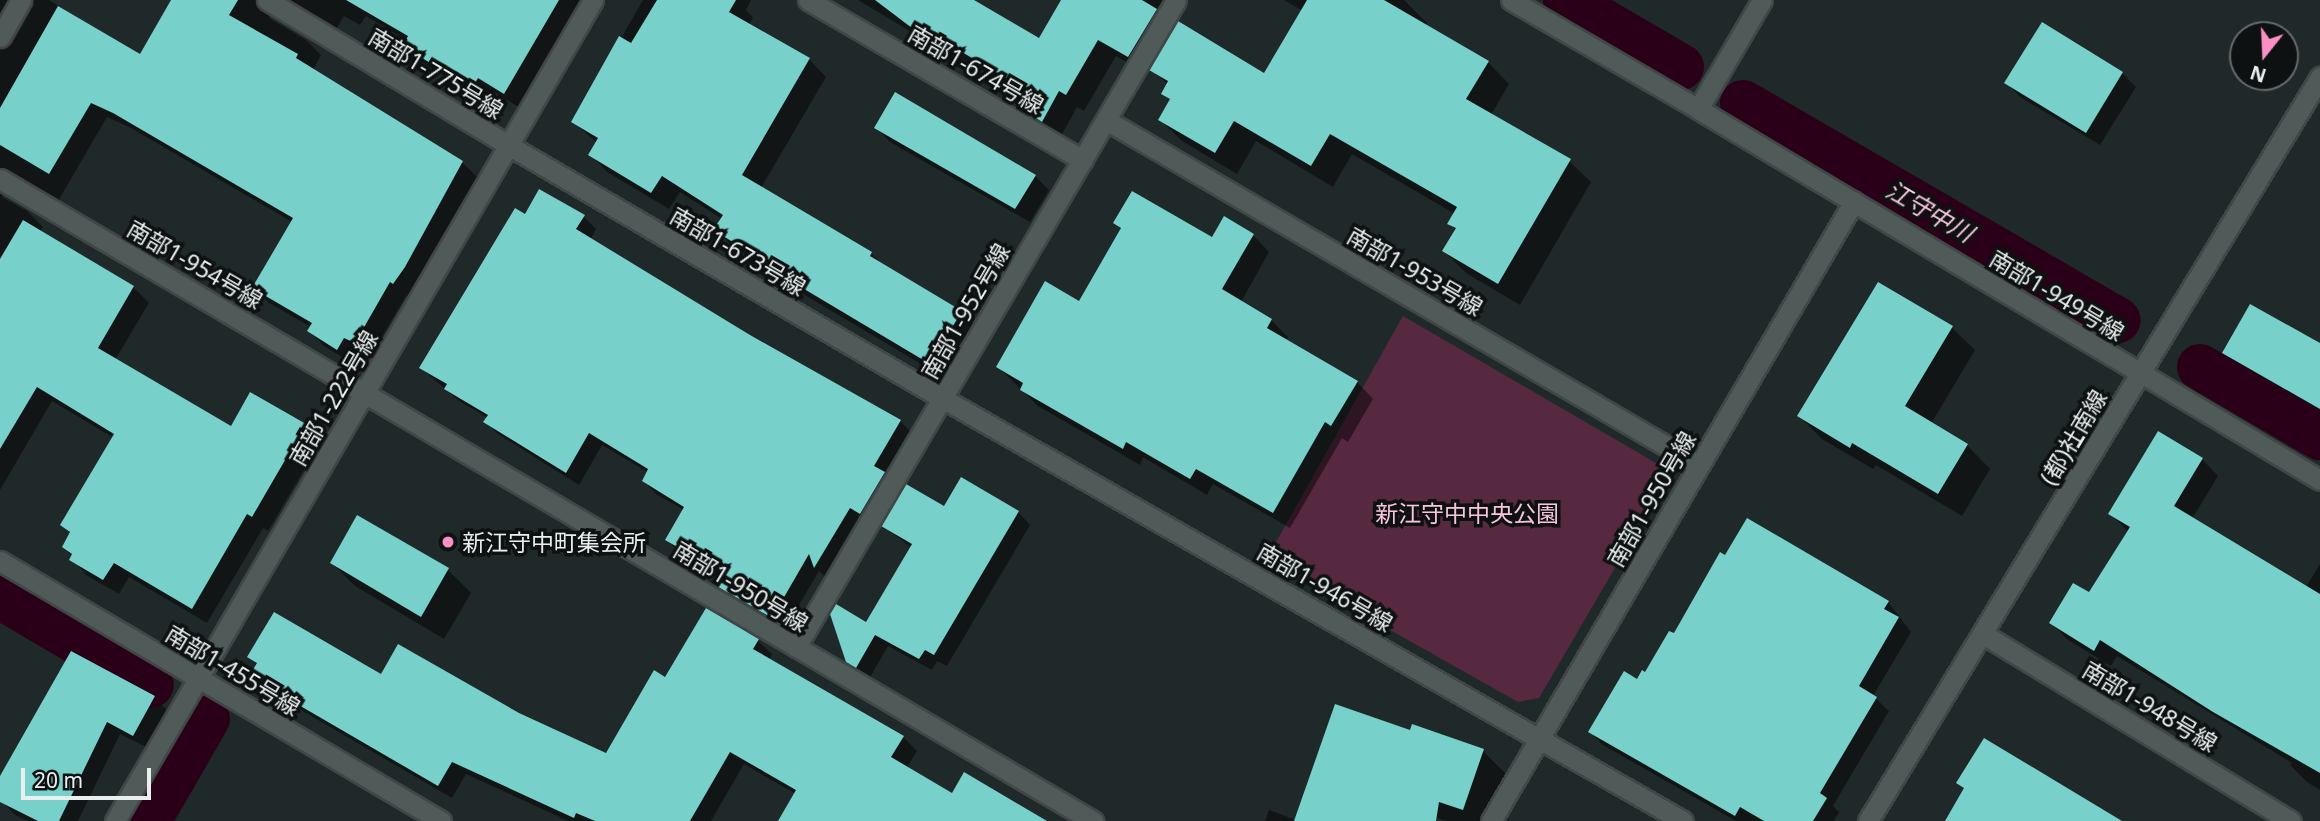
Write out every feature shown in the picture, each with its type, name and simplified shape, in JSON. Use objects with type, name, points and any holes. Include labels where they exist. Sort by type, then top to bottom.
[{"type":"street","points":[[0,37],[21,0]]},
{"type":"street","name":"南部1-775号線","points":[[267,0],[508,145]]},
{"type":"street","name":"南部1-222号線","points":[[115,821],[593,0]]},
{"type":"street","name":"南部1-674号線","points":[[808,0],[1083,160]]},
{"type":"street","name":"南部1-952号線","points":[[796,647],[1176,0]]},
{"type":"street","points":[[1511,0],[1698,109],[1762,0]]},
{"type":"street","name":"(都)社南線","points":[[1868,821],[2320,77]]},
{"type":"street","name":"南部1-949号線","points":[[1698,109],[2320,480]]},
{"type":"street","name":"南部1-953号線","points":[[1106,120],[1699,465]]},
{"type":"street","name":"南部1-673号線","points":[[508,145],[942,398]]},
{"type":"street","name":"南部1-954号線","points":[[0,179],[364,392]]},
{"type":"street","name":"南部1-950号線","points":[[1491,821],[1854,201]]},
{"type":"street","name":"南部1-950号線","points":[[364,392],[1093,821]]},
{"type":"street","name":"南部1-946号線","points":[[942,398],[1683,821]]},
{"type":"street","name":"南部1-455号線","points":[[0,561],[441,821]]},
{"type":"street","name":"南部1-948号線","points":[[1983,634],[2291,821]]},
{"type":"green space","name":"新江守中中央公園","points":[[1403,316],[1656,463],[1665,482],[1539,698],[1518,702],[1266,560]]},
{"type":"building","points":[[171,0],[238,0],[229,15],[298,54],[296,58],[463,161],[405,267],[393,284],[390,282],[355,343],[344,338],[337,350],[307,331],[312,323],[252,288],[293,218],[113,113],[91,103],[49,174],[0,145],[0,108],[58,6],[140,54]]},
{"type":"building","points":[[346,0],[559,0],[504,94],[478,78],[475,83],[438,61],[435,66],[403,46],[408,36]]},
{"type":"building","points":[[657,0],[736,0],[729,12],[810,58],[742,175],[872,252],[870,256],[962,311],[930,364],[784,277],[766,262],[713,230],[723,215],[662,176],[651,193],[588,155],[598,138],[571,122],[619,36],[631,43]]},
{"type":"building","points":[[875,0],[974,0],[1039,38],[1061,0],[1142,0],[1157,9],[1128,57],[1098,40],[1066,95],[1059,91],[1042,122],[1007,99],[1016,84],[945,42],[941,50]]},
{"type":"building","points":[[1307,0],[1384,0],[1489,61],[1466,99],[1571,159],[1498,284],[1442,251],[1456,228],[1447,224],[1457,207],[1330,134],[1311,166],[1234,121],[1215,153],[1158,120],[1170,99],[1161,94],[1168,81],[1149,70],[1178,21],[1264,73]]},
{"type":"building","points":[[2042,22],[2123,72],[2086,133],[2004,83]]},
{"type":"building","points":[[895,92],[1036,175],[1015,209],[874,128]]},
{"type":"building","points":[[539,189],[585,215],[576,229],[750,335],[901,420],[874,466],[885,472],[860,514],[850,508],[814,568],[809,554],[772,618],[718,587],[725,574],[665,540],[684,507],[642,481],[648,469],[589,433],[566,473],[483,422],[488,415],[444,389],[447,384],[419,368],[515,208],[525,214]]},
{"type":"building","points":[[1132,191],[1212,237],[1224,216],[1254,234],[1222,289],[1272,319],[1267,328],[1358,381],[1331,426],[1325,422],[1273,513],[1196,469],[1190,479],[1126,442],[1123,449],[1020,390],[1023,383],[996,367],[1045,281],[1079,301],[1121,228],[1113,223]]},
{"type":"building","points":[[23,220],[134,286],[98,348],[231,426],[250,392],[306,424],[252,517],[247,514],[192,609],[114,563],[103,580],[69,560],[72,554],[62,547],[70,532],[60,525],[114,434],[37,387],[0,449],[0,259]]},
{"type":"building","points":[[1878,282],[1953,326],[1905,406],[1968,444],[1938,494],[1852,443],[1850,448],[1797,416]]},
{"type":"building","points":[[2250,304],[2320,343],[2320,409],[2222,353]]},
{"type":"building","points":[[2158,431],[2203,458],[2174,506],[2320,594],[2320,773],[2213,712],[2100,640],[2094,651],[2049,623],[2073,583],[2089,592],[2130,527],[2108,514]]},
{"type":"building","points":[[961,477],[1019,511],[934,655],[925,650],[919,659],[875,635],[856,668],[846,662],[830,614],[836,604],[866,622],[912,544],[881,526],[906,484],[944,506]]},
{"type":"building","points":[[357,515],[449,568],[421,617],[330,563]]},
{"type":"building","points":[[1747,518],[1889,601],[1884,609],[1899,617],[1859,686],[1877,697],[1820,793],[1827,798],[1813,821],[1764,821],[1740,807],[1735,816],[1588,732],[1624,671],[1637,679],[1642,670],[1645,672],[1669,631],[1674,633],[1720,552],[1725,555]]},
{"type":"building","points":[[706,608],[759,639],[753,649],[904,736],[891,757],[952,793],[964,772],[1047,821],[778,821],[796,790],[730,752],[690,821],[595,821],[576,813],[574,818],[452,762],[438,786],[249,676],[257,663],[247,657],[274,612],[381,674],[398,644],[519,713],[606,753],[654,670],[665,677]]},
{"type":"building","points":[[71,651],[155,696],[133,736],[107,722],[59,821],[38,821],[0,802],[0,776]]},
{"type":"building","points":[[1335,704],[1410,730],[1412,724],[1484,749],[1463,810],[1439,802],[1436,821],[1294,821]]},
{"type":"building","points":[[1984,738],[2122,821],[1945,821],[1964,788],[1956,783]]},
{"type":"waterway","name":"江守中川","points":[[1566,0],[1681,67]]},
{"type":"waterway","name":"江守中川","points":[[1743,103],[2118,320]]},
{"type":"waterway","name":"江守中川","points":[[2200,367],[2320,437]]},
{"type":"waterway","points":[[0,596],[151,685]]},
{"type":"waterway","points":[[148,821],[207,719]]},
{"type":"place","name":"新江守中町集会所","points":[[448,542]]}]
